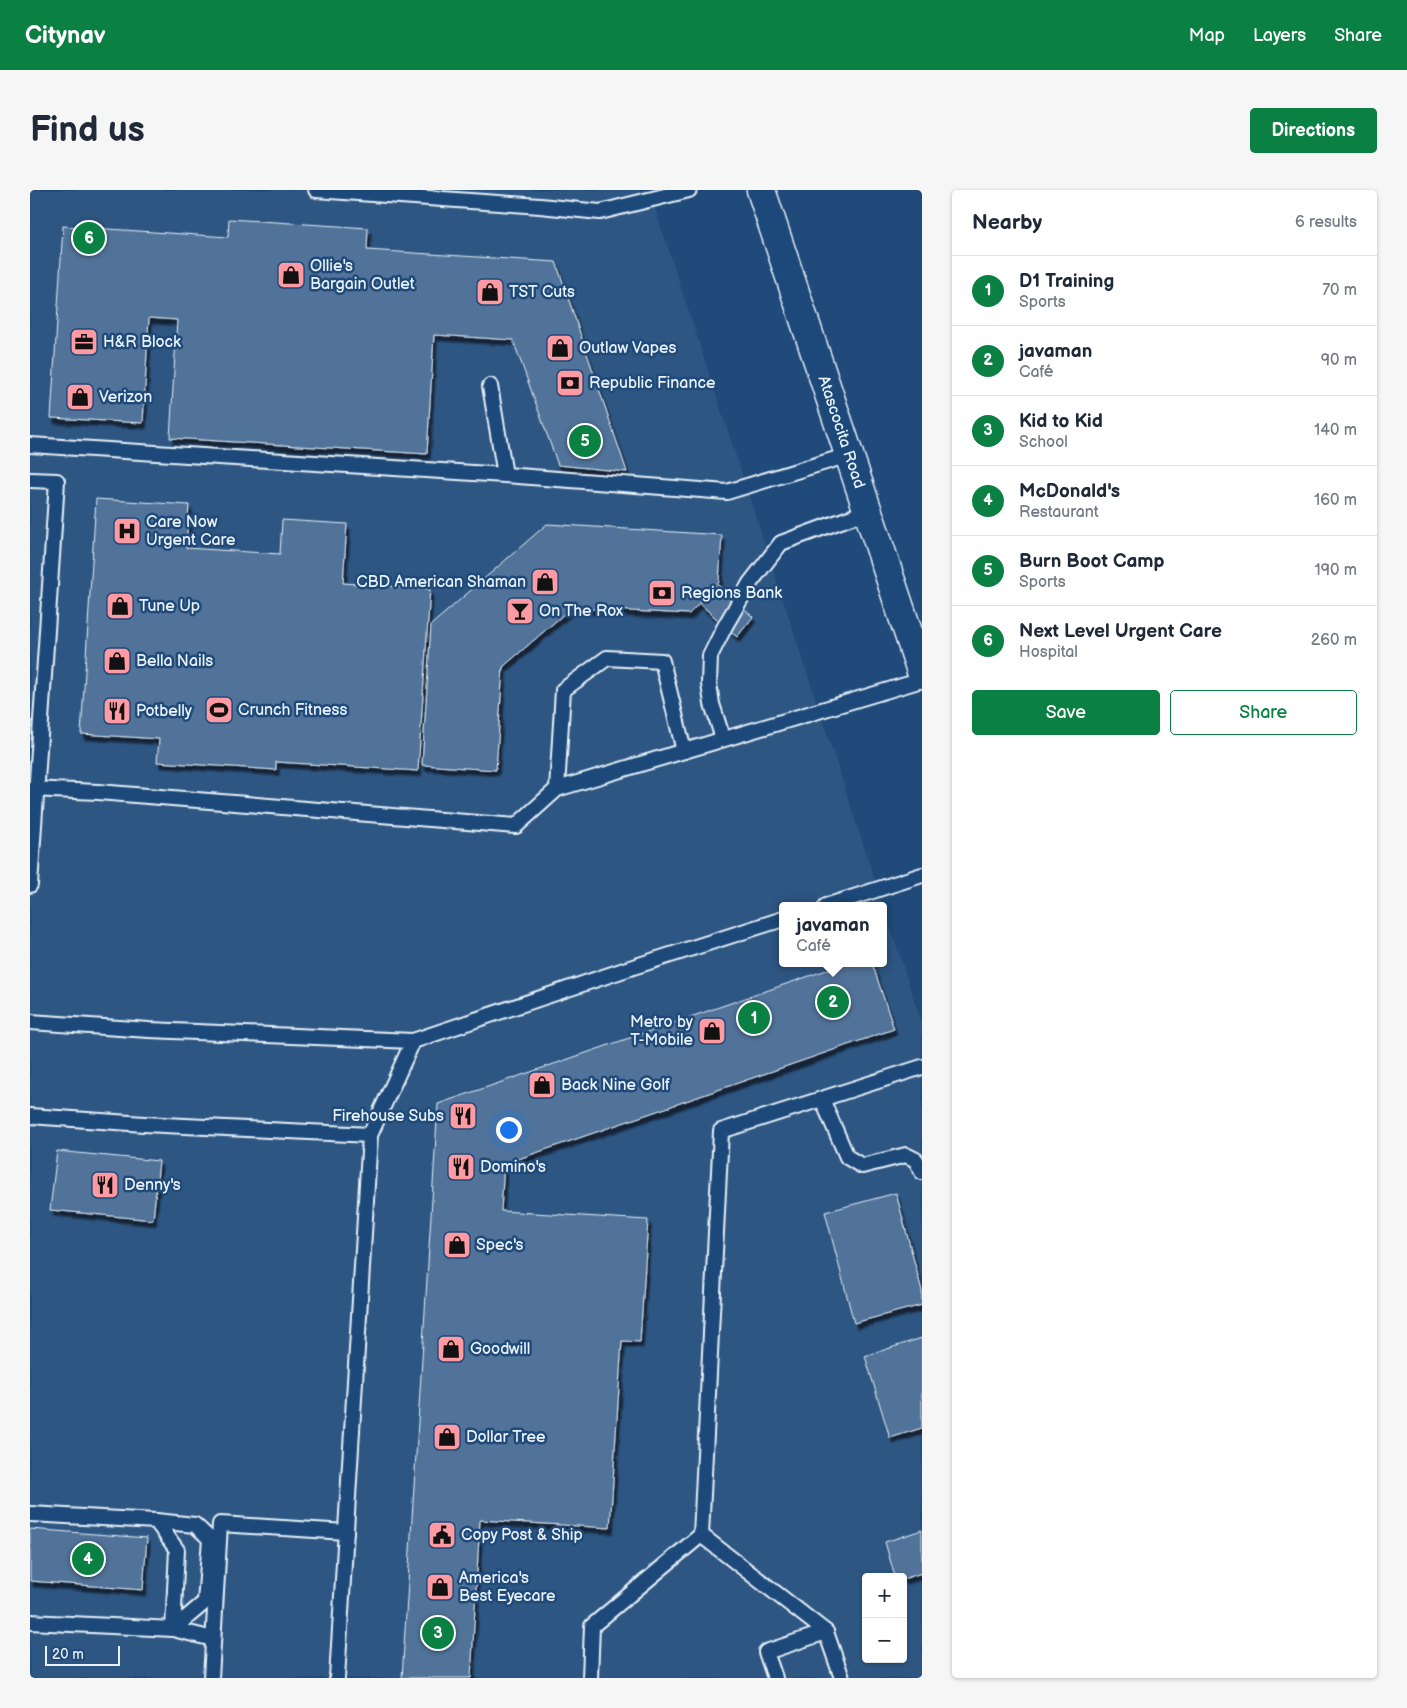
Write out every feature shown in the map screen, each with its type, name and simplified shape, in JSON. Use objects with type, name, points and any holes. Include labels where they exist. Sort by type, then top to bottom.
[{"type":"main road","name":"Atascocita Road","points":[[761,190],[922,674]]},
{"type":"lane","points":[[316,190],[600,212],[689,190]]},
{"type":"lane","points":[[490,386],[505,475]]},
{"type":"lane","points":[[30,446],[505,475],[727,492],[849,454]]},
{"type":"lane","points":[[30,480],[57,481],[33,789],[30,885]]},
{"type":"lane","points":[[723,739],[712,704],[709,684],[710,656],[750,583],[781,543],[868,511]]},
{"type":"lane","points":[[557,789],[563,690],[607,658],[662,661],[684,751]]},
{"type":"lane","points":[[33,789],[98,792],[516,826],[557,789],[922,680]]},
{"type":"lane","points":[[838,902],[922,875]]},
{"type":"lane","points":[[30,1022],[149,1030],[413,1041],[779,920]]},
{"type":"lane","points":[[337,1678],[370,1135],[413,1041]]},
{"type":"lane","points":[[590,1678],[592,1626],[701,1535],[721,1131],[922,1067]]},
{"type":"lane","points":[[822,1099],[847,1157],[862,1166],[906,1155],[916,1160],[922,1172]]},
{"type":"lane","points":[[30,1116],[144,1124],[370,1135]]},
{"type":"lane","points":[[30,1514],[195,1525],[210,1539],[205,1602],[173,1629]]},
{"type":"lane","points":[[156,1521],[177,1550],[173,1629]]},
{"type":"lane","points":[[211,1678],[220,1524],[346,1532]]},
{"type":"lane","points":[[701,1535],[826,1632],[842,1678]]},
{"type":"lane","points":[[30,1622],[173,1629],[213,1639]]},
{"type":"lane","points":[[775,1678],[766,1652],[826,1632]]},
{"type":"shaded area","points":[[30,190],[649,190],[882,902],[779,902],[779,967],[887,967],[887,917],[922,1024],[922,1678],[30,1678]]},
{"type":"building","points":[[229,219],[368,228],[367,250],[556,262],[627,472],[558,465],[513,340],[434,335],[427,454],[170,438],[177,320],[149,318],[143,423],[51,418],[63,226],[228,237]]},
{"type":"building","points":[[96,499],[189,505],[186,548],[280,554],[282,520],[347,524],[343,583],[430,589],[418,771],[276,762],[276,770],[157,762],[159,739],[81,734]]},
{"type":"building","points":[[547,524],[722,535],[719,582],[689,614],[571,608],[503,667],[496,770],[422,765],[431,625]]},
{"type":"building","points":[[717,584],[753,617],[737,637],[699,603]]},
{"type":"building","points":[[835,967],[873,967],[894,1029],[504,1164],[501,1211],[648,1220],[640,1342],[622,1341],[610,1528],[480,1520],[471,1678],[402,1678],[438,1104]]},
{"type":"building","name":"Denny's","points":[[57,1151],[159,1161],[153,1220],[50,1210]]},
{"type":"building","points":[[896,1193],[922,1291],[922,1305],[854,1323],[825,1212]]},
{"type":"building","points":[[922,1338],[922,1428],[890,1438],[865,1356]]},
{"type":"building","points":[[30,1529],[147,1538],[143,1590],[30,1581]]},
{"type":"building","points":[[922,1530],[922,1573],[907,1578],[907,1573],[894,1573],[885,1542]]},
{"type":"place","name":"Next Level Urgent Care","points":[[89,238]]},
{"type":"place","name":"Ollie's Bargain Outlet","points":[[291,275]]},
{"type":"place","name":"TST Cuts","points":[[490,292]]},
{"type":"place","name":"H&R Block","points":[[84,342]]},
{"type":"place","name":"Outlaw Vapes","points":[[560,348]]},
{"type":"place","name":"Republic Finance","points":[[570,383]]},
{"type":"place","name":"Verizon","points":[[80,397]]},
{"type":"place","name":"Burn Boot Camp","points":[[585,441]]},
{"type":"place","name":"Care Now Urgent Care","points":[[127,531]]},
{"type":"place","name":"CBD American Shaman","points":[[545,582]]},
{"type":"place","name":"Regions Bank","points":[[662,593]]},
{"type":"place","name":"Tune Up","points":[[120,606]]},
{"type":"place","name":"On The Rox","points":[[520,611]]},
{"type":"place","name":"Bella Nails","points":[[117,661]]},
{"type":"place","name":"Crunch Fitness","points":[[219,710]]},
{"type":"place","name":"Potbelly","points":[[117,711]]},
{"type":"place","name":"javaman","points":[[833,1002]]},
{"type":"place","name":"D1 Training","points":[[754,1018]]},
{"type":"place","name":"Metro by T-Mobile","points":[[712,1031]]},
{"type":"place","name":"Back Nine Golf","points":[[542,1085]]},
{"type":"place","name":"Firehouse Subs","points":[[463,1116]]},
{"type":"place","name":"Domino's","points":[[461,1167]]},
{"type":"place","name":"Denny's","points":[[105,1185]]},
{"type":"place","name":"Spec's","points":[[457,1245]]},
{"type":"place","name":"Goodwill","points":[[451,1349]]},
{"type":"place","name":"Dollar Tree","points":[[447,1437]]},
{"type":"place","name":"Copy Post & Ship","points":[[442,1535]]},
{"type":"place","name":"McDonald's","points":[[88,1559]]},
{"type":"place","name":"America's Best Eyecare","points":[[440,1587]]},
{"type":"place","name":"Kid to Kid","points":[[438,1633]]}]
